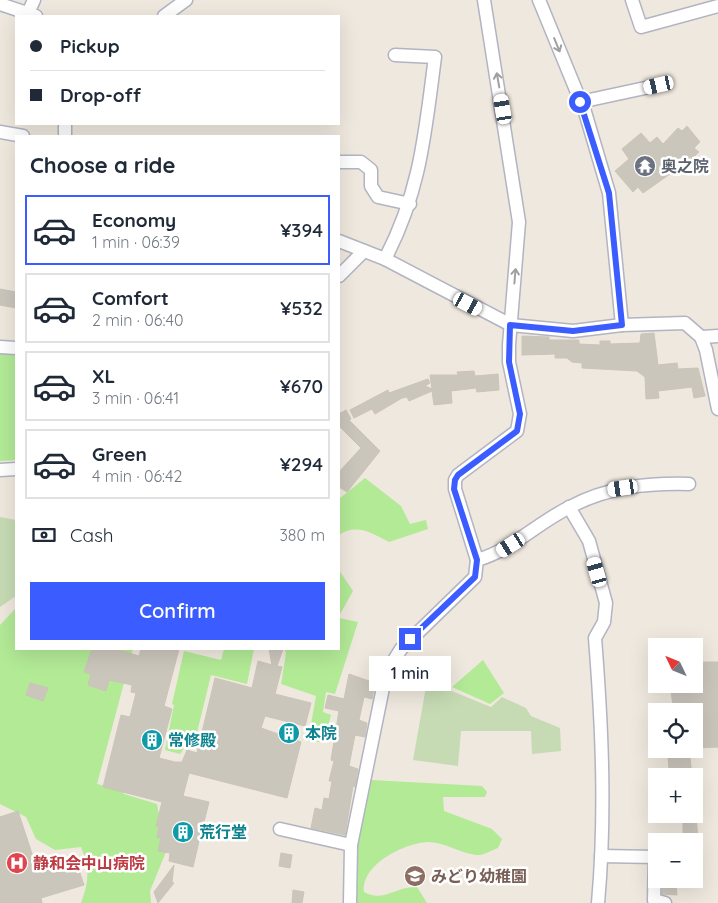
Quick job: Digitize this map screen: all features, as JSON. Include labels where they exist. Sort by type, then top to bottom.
[{"type":"street","points":[[0,4],[32,15],[34,0]]},
{"type":"street","points":[[165,15],[185,0]]},
{"type":"street","points":[[350,903],[351,845],[386,673],[401,650],[475,577],[477,560],[454,489],[455,480],[458,475],[517,431],[520,414],[509,362],[510,325],[519,222],[484,0]]},
{"type":"street","points":[[539,0],[580,102],[609,193],[622,325]]},
{"type":"street","points":[[632,0],[641,27],[718,6]]},
{"type":"street","points":[[385,259],[399,232],[410,204],[424,147],[435,57],[394,56]]},
{"type":"street","points":[[580,102],[659,85]]},
{"type":"street","points":[[0,132],[17,135]]},
{"type":"street","points":[[340,162],[361,162],[371,170],[371,186],[378,196],[410,204]]},
{"type":"street","points":[[340,241],[385,259],[510,325],[573,331],[622,325],[685,323],[701,337],[706,350],[718,407]]},
{"type":"street","points":[[340,275],[364,251]]},
{"type":"street","points":[[701,337],[718,336]]},
{"type":"street","points":[[0,346],[15,348]]},
{"type":"street","points":[[0,470],[15,470]]},
{"type":"street","points":[[477,560],[496,554],[569,507],[608,490],[658,484],[689,484]]},
{"type":"street","points":[[569,507],[589,541],[606,603],[604,622],[595,638],[602,768],[601,856],[598,903]]},
{"type":"street","points":[[280,830],[351,845]]},
{"type":"street","points":[[601,856],[655,857],[654,900],[665,903]]},
{"type":"green space","points":[[0,350],[15,352],[15,460],[0,461]]},
{"type":"green space","points":[[365,478],[401,506],[410,524],[426,520],[428,529],[389,542],[370,533],[358,530],[345,531],[340,534],[340,498]]},
{"type":"green space","points":[[0,517],[15,520],[15,597],[0,607]]},
{"type":"green space","points":[[340,572],[353,591],[340,614]]},
{"type":"green space","points":[[15,609],[15,650],[133,650],[97,784],[122,790],[124,794],[157,804],[162,832],[170,842],[150,891],[151,903],[81,903],[86,888],[87,869],[81,847],[55,850],[36,839],[26,817],[0,804],[0,625]]},
{"type":"green space","points":[[340,618],[358,622],[335,694],[326,692],[323,712],[331,715],[324,742],[308,741],[316,696],[281,684],[286,653],[284,650],[340,650]]},
{"type":"green space","points":[[224,650],[254,650],[247,684],[211,675],[193,749],[184,748],[180,754],[165,750],[174,705],[172,704],[184,651],[221,660]]},
{"type":"green space","points":[[483,660],[504,693],[490,704],[452,687]]},
{"type":"green space","points":[[427,681],[491,707],[502,697],[526,708],[531,716],[560,728],[561,751],[532,754],[531,731],[461,731],[458,766],[413,760]]},
{"type":"green space","points":[[371,780],[482,786],[487,792],[485,797],[443,797],[444,811],[492,829],[502,839],[498,848],[479,855],[470,854],[434,842],[408,846],[386,857],[377,864],[365,882],[364,892],[377,896],[409,887],[417,887],[427,903],[355,903],[355,857]]},
{"type":"building","points":[[687,126],[700,142],[694,148],[699,152],[687,163],[684,155],[668,168],[670,174],[643,193],[638,187],[633,192],[615,171],[629,159],[622,149],[641,133],[650,143],[657,137],[663,144],[678,128],[682,131]]},
{"type":"building","points":[[0,289],[15,292],[15,308],[0,305]]},
{"type":"building","points":[[654,333],[658,365],[677,363],[678,369],[698,368],[705,396],[694,398],[692,387],[658,391],[659,398],[646,399],[645,377],[637,371],[582,368],[582,363],[572,362],[567,358],[555,358],[555,354],[522,355],[522,336],[549,337],[549,340],[579,340],[579,344],[600,345],[600,341],[610,341],[610,344],[640,343],[641,334]]},
{"type":"building","points":[[474,371],[475,376],[498,374],[499,390],[477,392],[476,388],[451,391],[452,403],[434,405],[432,391],[409,401],[407,397],[402,398],[375,414],[372,409],[354,418],[350,410],[388,390],[389,393],[428,379],[430,383],[425,386],[432,389],[430,375],[458,375],[457,372]]},
{"type":"building","points":[[346,410],[351,419],[349,420],[380,451],[347,492],[340,488],[340,471],[361,448],[340,427],[341,413]]},
{"type":"building","points":[[92,650],[118,650],[139,656],[141,650],[179,650],[164,706],[172,709],[159,758],[182,762],[187,750],[197,753],[215,678],[252,688],[258,661],[272,665],[269,650],[283,650],[277,666],[282,667],[275,694],[311,703],[305,726],[265,716],[261,728],[301,742],[287,798],[189,773],[183,796],[209,802],[204,822],[210,824],[206,838],[200,837],[193,867],[169,861],[170,853],[158,851],[161,838],[157,837],[159,827],[156,826],[162,802],[103,787],[121,715],[130,717],[136,693],[131,692],[132,685],[109,680],[106,691],[88,685],[91,674],[84,672]]},
{"type":"building","points":[[703,662],[718,662],[718,747],[703,748],[703,703],[673,703],[671,693],[703,693]]},
{"type":"building","points":[[349,674],[375,683],[372,699],[364,697],[359,720],[367,723],[365,737],[355,735],[349,766],[358,769],[355,787],[353,786],[345,835],[311,828],[315,808],[322,810],[324,798],[329,799],[332,781],[329,781],[334,761],[331,760],[339,711],[325,708],[328,695],[344,699]]},
{"type":"building","points":[[30,683],[48,688],[43,701],[26,695]]},
{"type":"building","points":[[668,758],[690,758],[691,768],[669,768]]},
{"type":"building","name":"静和会中山病院","points":[[18,811],[37,869],[74,856],[84,885],[41,898],[42,903],[0,903],[0,817]]},
{"type":"building","points":[[683,823],[697,823],[697,833],[683,833]]},
{"type":"building","points":[[281,853],[292,855],[290,868],[279,866]]},
{"type":"building","points":[[174,865],[172,882],[174,883],[158,903],[154,892]]},
{"type":"building","points":[[662,888],[676,888],[677,895],[662,894]]},
{"type":"building","points":[[293,890],[304,892],[302,903],[292,903]]},
{"type":"place","name":"奥之院","points":[[645,166]]},
{"type":"place","name":"本院","points":[[289,733]]},
{"type":"place","name":"常修殿","points":[[152,740]]},
{"type":"place","name":"荒行堂","points":[[183,832]]},
{"type":"place","name":"静和会中山病院","points":[[17,863]]},
{"type":"place","name":"みどり幼稚園","points":[[415,876]]},
{"type":"route","points":[[410,639],[468,586],[475,577],[477,560],[454,489],[455,480],[458,475],[517,431],[520,414],[509,362],[510,325],[573,331],[622,325],[609,193],[585,112],[580,102]]}]
